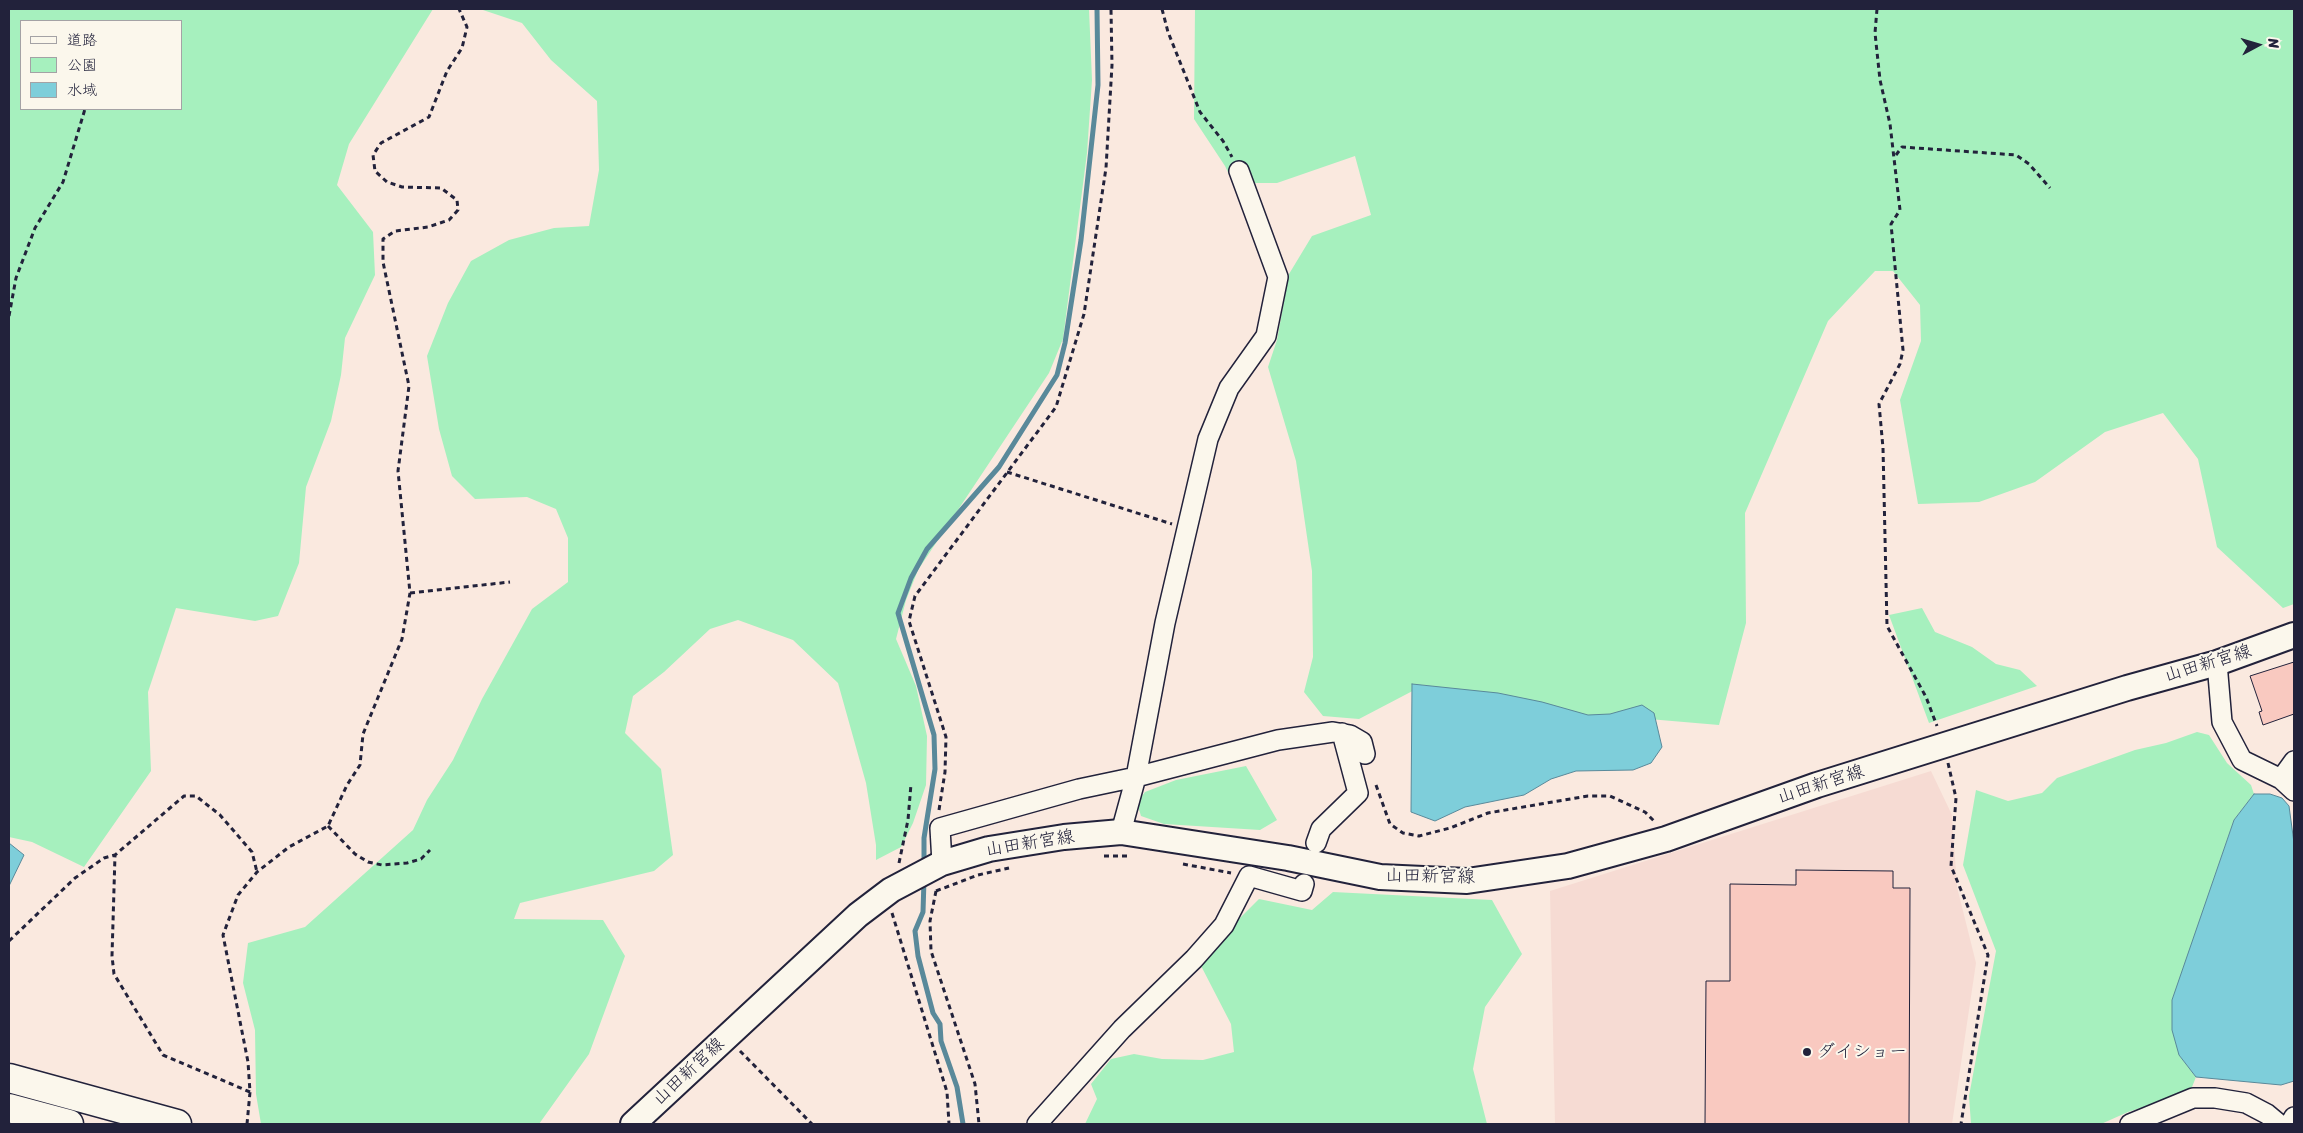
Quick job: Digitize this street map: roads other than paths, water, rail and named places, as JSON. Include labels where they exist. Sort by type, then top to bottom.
[{"type":"highway","points":[[9,1078],[177,1124]]},
{"type":"highway","points":[[9,1108],[69,1124]]},
{"type":"main road","name":"山田新宮線","points":[[633,1124],[858,915],[892,890],[942,863],[990,849],[1064,837],[1120,832],[1288,858],[1380,877],[1467,881],[1568,866],[1666,839],[1817,785],[1945,747],[2127,688],[2217,663],[2294,635]]},
{"type":"street","points":[[1120,832],[1136,777],[1165,624],[1208,440],[1229,388],[1266,336],[1278,277],[1239,171]]},
{"type":"street","points":[[2217,663],[2222,722],[2242,760],[2288,785],[2294,761]]},
{"type":"street","points":[[942,863],[940,828],[1079,790],[1278,740],[1333,732],[1350,735],[1362,742],[1365,754]]},
{"type":"street","points":[[1316,843],[1321,829],[1358,793],[1342,733]]},
{"type":"street","points":[[1037,1124],[1122,1029],[1194,959],[1224,925],[1249,876],[1302,891],[1304,884]]},
{"type":"street","points":[[2130,1124],[2193,1098],[2215,1098],[2246,1102],[2267,1114],[2279,1124]]},
{"type":"street","points":[[2290,1124],[2294,1117]]},
{"type":"water","points":[[1412,684],[1498,693],[1542,702],[1588,715],[1610,714],[1642,705],[1654,713],[1662,747],[1651,763],[1633,770],[1576,771],[1551,779],[1524,795],[1465,807],[1435,821],[1411,812]]},
{"type":"water","points":[[2254,794],[2270,794],[2282,798],[2289,806],[2294,843],[2294,1081],[2281,1085],[2196,1077],[2179,1055],[2172,1030],[2172,1000],[2234,820]]},
{"type":"water","points":[[9,843],[24,855],[9,886]]},
{"type":"waterway","points":[[924,864],[924,838],[935,769],[934,735],[898,613],[911,578],[927,549],[999,467],[1057,375],[1065,343],[1081,240],[1098,85],[1097,9]]},
{"type":"waterway","points":[[924,880],[923,912],[915,931],[918,956],[933,1013],[940,1024],[941,1041],[957,1087],[963,1124]]},
{"type":"place","name":"ダイショー","points":[[1807,1052]]}]
